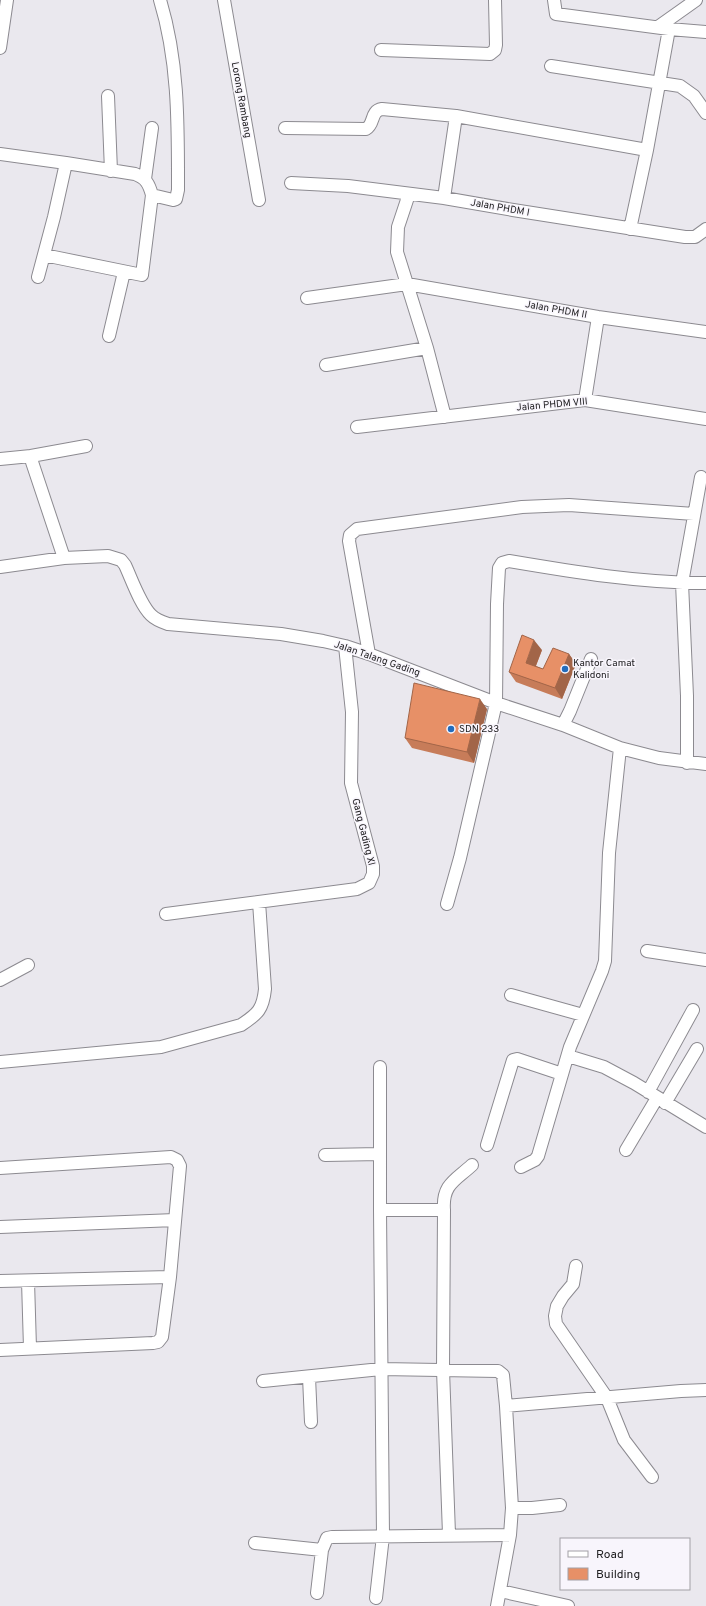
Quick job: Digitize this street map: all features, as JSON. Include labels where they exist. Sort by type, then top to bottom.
[{"type":"street","points":[[0,48],[7,0]]},
{"type":"street","points":[[152,195],[176,199],[178,190],[178,116],[171,47],[166,20],[160,0]]},
{"type":"street","name":"Lorong Rambang","points":[[224,0],[259,200]]},
{"type":"street","points":[[381,50],[490,54],[495,50],[496,46],[495,0]]},
{"type":"street","points":[[554,0],[556,14],[706,32]]},
{"type":"street","points":[[630,229],[647,150],[659,82],[663,28],[696,0]]},
{"type":"street","points":[[551,66],[680,86],[694,96],[706,113]]},
{"type":"street","points":[[108,96],[111,171]]},
{"type":"street","points":[[285,128],[366,129],[371,125],[374,114],[378,110],[382,109],[456,116],[647,150]]},
{"type":"street","points":[[444,198],[456,116]]},
{"type":"street","points":[[145,179],[152,128]]},
{"type":"street","points":[[0,154],[135,174],[145,179],[149,185],[152,195],[142,276],[44,255]]},
{"type":"street","points":[[38,277],[66,163]]},
{"type":"street","name":"Jalan PHDM I","points":[[291,183],[348,186],[444,198],[630,229],[691,237],[695,237],[706,229]]},
{"type":"street","points":[[409,194],[398,227],[396,245],[397,252],[427,348],[445,417]]},
{"type":"street","points":[[109,336],[124,272]]},
{"type":"street","name":"Jalan PHDM II","points":[[307,298],[407,284],[598,317],[706,332]]},
{"type":"street","points":[[585,400],[598,317]]},
{"type":"street","points":[[326,365],[427,348]]},
{"type":"street","name":"Jalan PHDM VIII","points":[[357,427],[585,400],[706,419]]},
{"type":"street","points":[[0,459],[31,456],[86,446]]},
{"type":"street","points":[[31,456],[64,558]]},
{"type":"street","points":[[687,763],[687,673],[682,583],[701,477]]},
{"type":"street","points":[[369,654],[349,542],[350,535],[357,529],[522,507],[569,505],[694,514]]},
{"type":"street","name":"Jalan Talang Gading","points":[[0,567],[64,558],[108,556],[121,560],[150,614],[160,621],[168,624],[281,634],[345,646],[496,703],[562,725],[620,748],[687,763],[706,764]]},
{"type":"street","points":[[447,904],[460,858],[496,703],[497,604],[499,568],[502,563],[509,561],[605,576],[682,583],[706,583]]},
{"type":"street","name":"Gang Gading XI","points":[[166,914],[357,889],[369,884],[373,866],[351,783],[352,712],[345,646]]},
{"type":"street","points":[[562,725],[570,711],[590,659]]},
{"type":"street","points":[[521,1167],[535,1160],[538,1156],[568,1056],[602,971],[604,960],[609,853],[620,748]]},
{"type":"street","points":[[0,1062],[161,1047],[241,1025],[251,1019],[260,1010],[264,1001],[265,989],[259,902]]},
{"type":"street","points":[[647,951],[706,960]]},
{"type":"street","points":[[0,980],[28,965]]},
{"type":"street","points":[[511,995],[584,1015]]},
{"type":"street","points":[[626,1150],[657,1098],[694,1010]]},
{"type":"street","points":[[657,1098],[697,1049]]},
{"type":"street","points":[[568,1056],[604,1067],[706,1127]]},
{"type":"street","points":[[487,1145],[513,1060],[518,1059],[562,1074]]},
{"type":"street","points":[[376,1598],[383,1536],[380,1067]]},
{"type":"street","points":[[325,1155],[380,1154]]},
{"type":"street","points":[[0,1168],[171,1157],[177,1160],[180,1166],[170,1278],[162,1337],[158,1342],[0,1350]]},
{"type":"street","points":[[448,1534],[443,1370],[443,1200],[446,1188],[452,1181],[459,1177],[472,1165]]},
{"type":"street","points":[[380,1210],[444,1210]]},
{"type":"street","points":[[0,1227],[175,1220]]},
{"type":"street","points":[[576,1266],[574,1284],[563,1296],[557,1306],[555,1316],[556,1324],[607,1398],[624,1440],[652,1477]]},
{"type":"street","points":[[0,1282],[170,1278]]},
{"type":"street","points":[[28,1281],[30,1348]]},
{"type":"street","points":[[263,1381],[381,1369],[498,1371],[501,1373],[506,1406],[512,1508],[510,1535],[497,1606]]},
{"type":"street","points":[[309,1377],[311,1422]]},
{"type":"street","points":[[506,1406],[706,1390]]},
{"type":"street","points":[[512,1508],[532,1508],[560,1505]]},
{"type":"street","points":[[317,1593],[322,1550],[324,1542],[327,1538],[448,1534],[510,1535]]},
{"type":"street","points":[[255,1543],[322,1550]]},
{"type":"street","points":[[500,1591],[568,1606]]},
{"type":"building","points":[[522,635],[534,640],[526,663],[543,669],[553,648],[569,654],[555,688],[509,672]]},
{"type":"building","name":"SDN 233","points":[[414,683],[480,699],[467,752],[405,738]]},
{"type":"place","name":"Kantor Camat Kalidoni","points":[[565,669]]},
{"type":"place","name":"SDN 233","points":[[451,729]]}]
